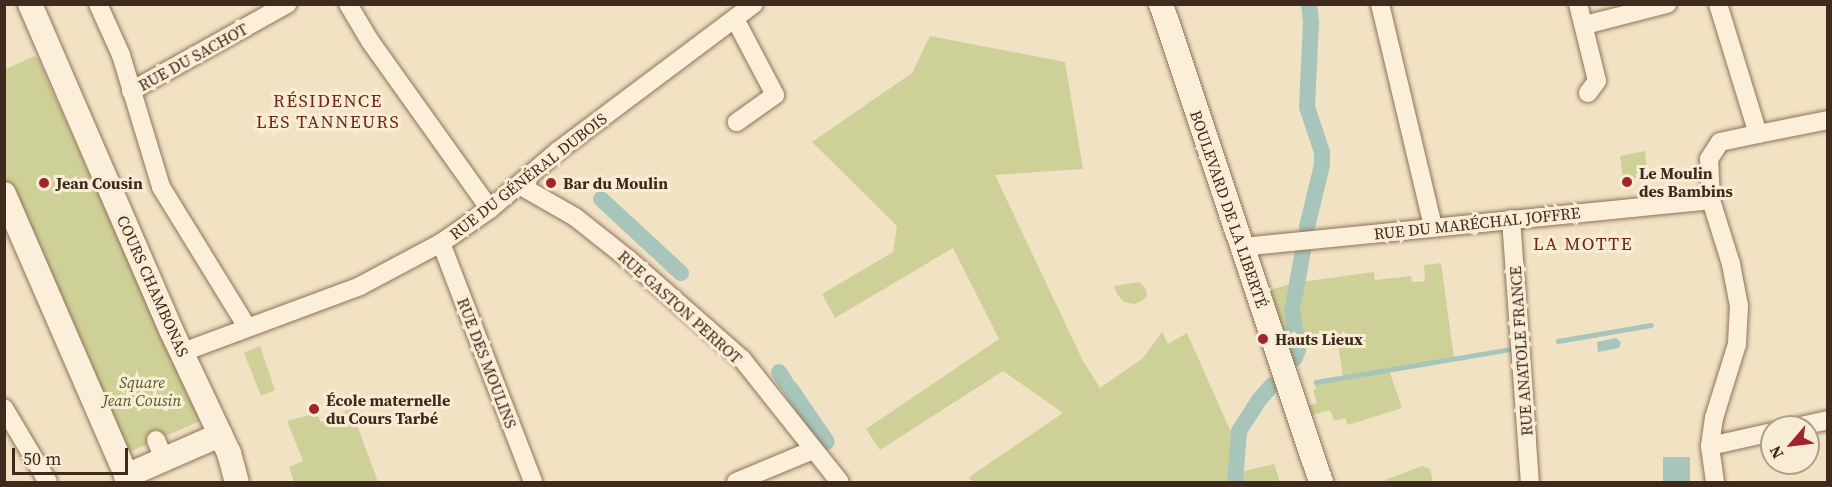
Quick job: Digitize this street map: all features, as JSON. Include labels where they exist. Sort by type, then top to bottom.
[{"type":"main road","name":"COURS CHAMBONAS","points":[[30,4],[235,468],[237,483]]},
{"type":"main road","name":"BOULEVARD DE LA LIBERTÉ","points":[[1161,4],[1321,483]]},
{"type":"main road","points":[[4,194],[123,480],[160,450],[220,435]]},
{"type":"street","points":[[98,4],[121,55],[161,188],[247,327]]},
{"type":"street","name":"RUE DU SACHOT","points":[[131,91],[287,4]]},
{"type":"street","points":[[348,4],[370,41],[490,209]]},
{"type":"street","name":"RUE DU GÉNÉRAL DUBOIS","points":[[183,352],[360,286],[441,243],[490,209],[558,151],[754,4]]},
{"type":"street","points":[[1380,4],[1433,227]]},
{"type":"street","points":[[1578,4],[1597,81],[1588,93]]},
{"type":"street","points":[[1585,25],[1667,4]]},
{"type":"street","points":[[1718,4],[1758,134]]},
{"type":"street","points":[[735,19],[775,95],[737,122]]},
{"type":"street","points":[[1715,483],[1710,447],[1714,418],[1737,344],[1740,317],[1738,291],[1711,200],[1708,170],[1712,150],[1720,142],[1827,120]]},
{"type":"street","name":"RUE GASTON PERROT","points":[[519,185],[584,224],[628,259],[741,359],[840,483]]},
{"type":"street","name":"RUE DU MARÉCHAL JOFFRE","points":[[1242,246],[1711,200]]},
{"type":"street","name":"RUE ANATOLE FRANCE","points":[[1511,219],[1530,483]]},
{"type":"street","name":"RUE DES MOULINS","points":[[441,243],[533,483]]},
{"type":"street","points":[[4,408],[48,483]]},
{"type":"street","points":[[1710,447],[1760,435]]},
{"type":"street","points":[[736,483],[813,450]]},
{"type":"green space","points":[[930,36],[1065,62],[1083,169],[995,175],[1083,361],[1100,388],[1143,358],[1162,332],[1168,344],[1187,333],[1235,441],[1232,482],[972,482],[969,477],[1063,413],[1003,371],[880,450],[866,429],[999,339],[953,248],[835,318],[822,294],[893,252],[897,226],[812,142],[912,73]]},
{"type":"green space","name":"Square Jean Cousin","points":[[34,56],[38,59],[200,421],[125,454],[5,181],[4,70]]},
{"type":"green space","points":[[1645,151],[1647,172],[1636,173],[1636,178],[1623,180],[1620,156]]},
{"type":"green space","points":[[1441,263],[1454,358],[1389,370],[1402,408],[1348,425],[1345,418],[1334,421],[1330,410],[1312,415],[1308,406],[1317,403],[1313,390],[1316,389],[1314,383],[1343,376],[1336,333],[1288,343],[1270,290],[1293,283],[1374,272],[1375,280],[1411,276],[1412,282],[1425,281],[1424,265]]},
{"type":"green space","points":[[1139,282],[1146,289],[1147,296],[1134,304],[1124,302],[1114,286]]},
{"type":"green space","points":[[260,346],[275,390],[261,396],[244,353]]},
{"type":"green space","points":[[351,409],[378,482],[294,482],[289,467],[303,461],[287,421],[316,413],[321,422]]},
{"type":"green space","points":[[1274,464],[1280,482],[1239,482],[1240,472]]},
{"type":"green space","points":[[1422,466],[1430,469],[1433,482],[1385,482],[1385,480]]},
{"type":"water","points":[[1616,338],[1621,342],[1619,348],[1598,352],[1597,342]]},
{"type":"water","points":[[1663,457],[1690,457],[1690,482],[1663,482]]},
{"type":"waterway","points":[[1307,227],[1322,165],[1322,152],[1307,107],[1311,22],[1309,4]]},
{"type":"waterway","points":[[601,199],[681,273]]},
{"type":"waterway","points":[[1294,300],[1303,251]]},
{"type":"waterway","points":[[1292,309],[1298,350],[1295,358]]},
{"type":"waterway","points":[[1558,341],[1651,325]]},
{"type":"waterway","points":[[1316,382],[1511,349]]},
{"type":"waterway","points":[[779,372],[786,383]]},
{"type":"waterway","points":[[1235,482],[1239,431],[1259,400],[1272,385]]},
{"type":"waterway","points":[[790,388],[827,442]]},
{"type":"place","name":"Le Moulin des Bambins","points":[[1627,182]]},
{"type":"place","name":"Jean Cousin","points":[[44,183]]},
{"type":"place","name":"Bar du Moulin","points":[[551,183]]},
{"type":"place","name":"Hauts Lieux","points":[[1263,339]]},
{"type":"place","name":"École maternelle du Cours Tarbé","points":[[314,409]]},
{"type":"district","name":"RÉSIDENCE LES TANNEURS","points":[[328,112]]},
{"type":"district","name":"LA MOTTE","points":[[1583,244]]}]
